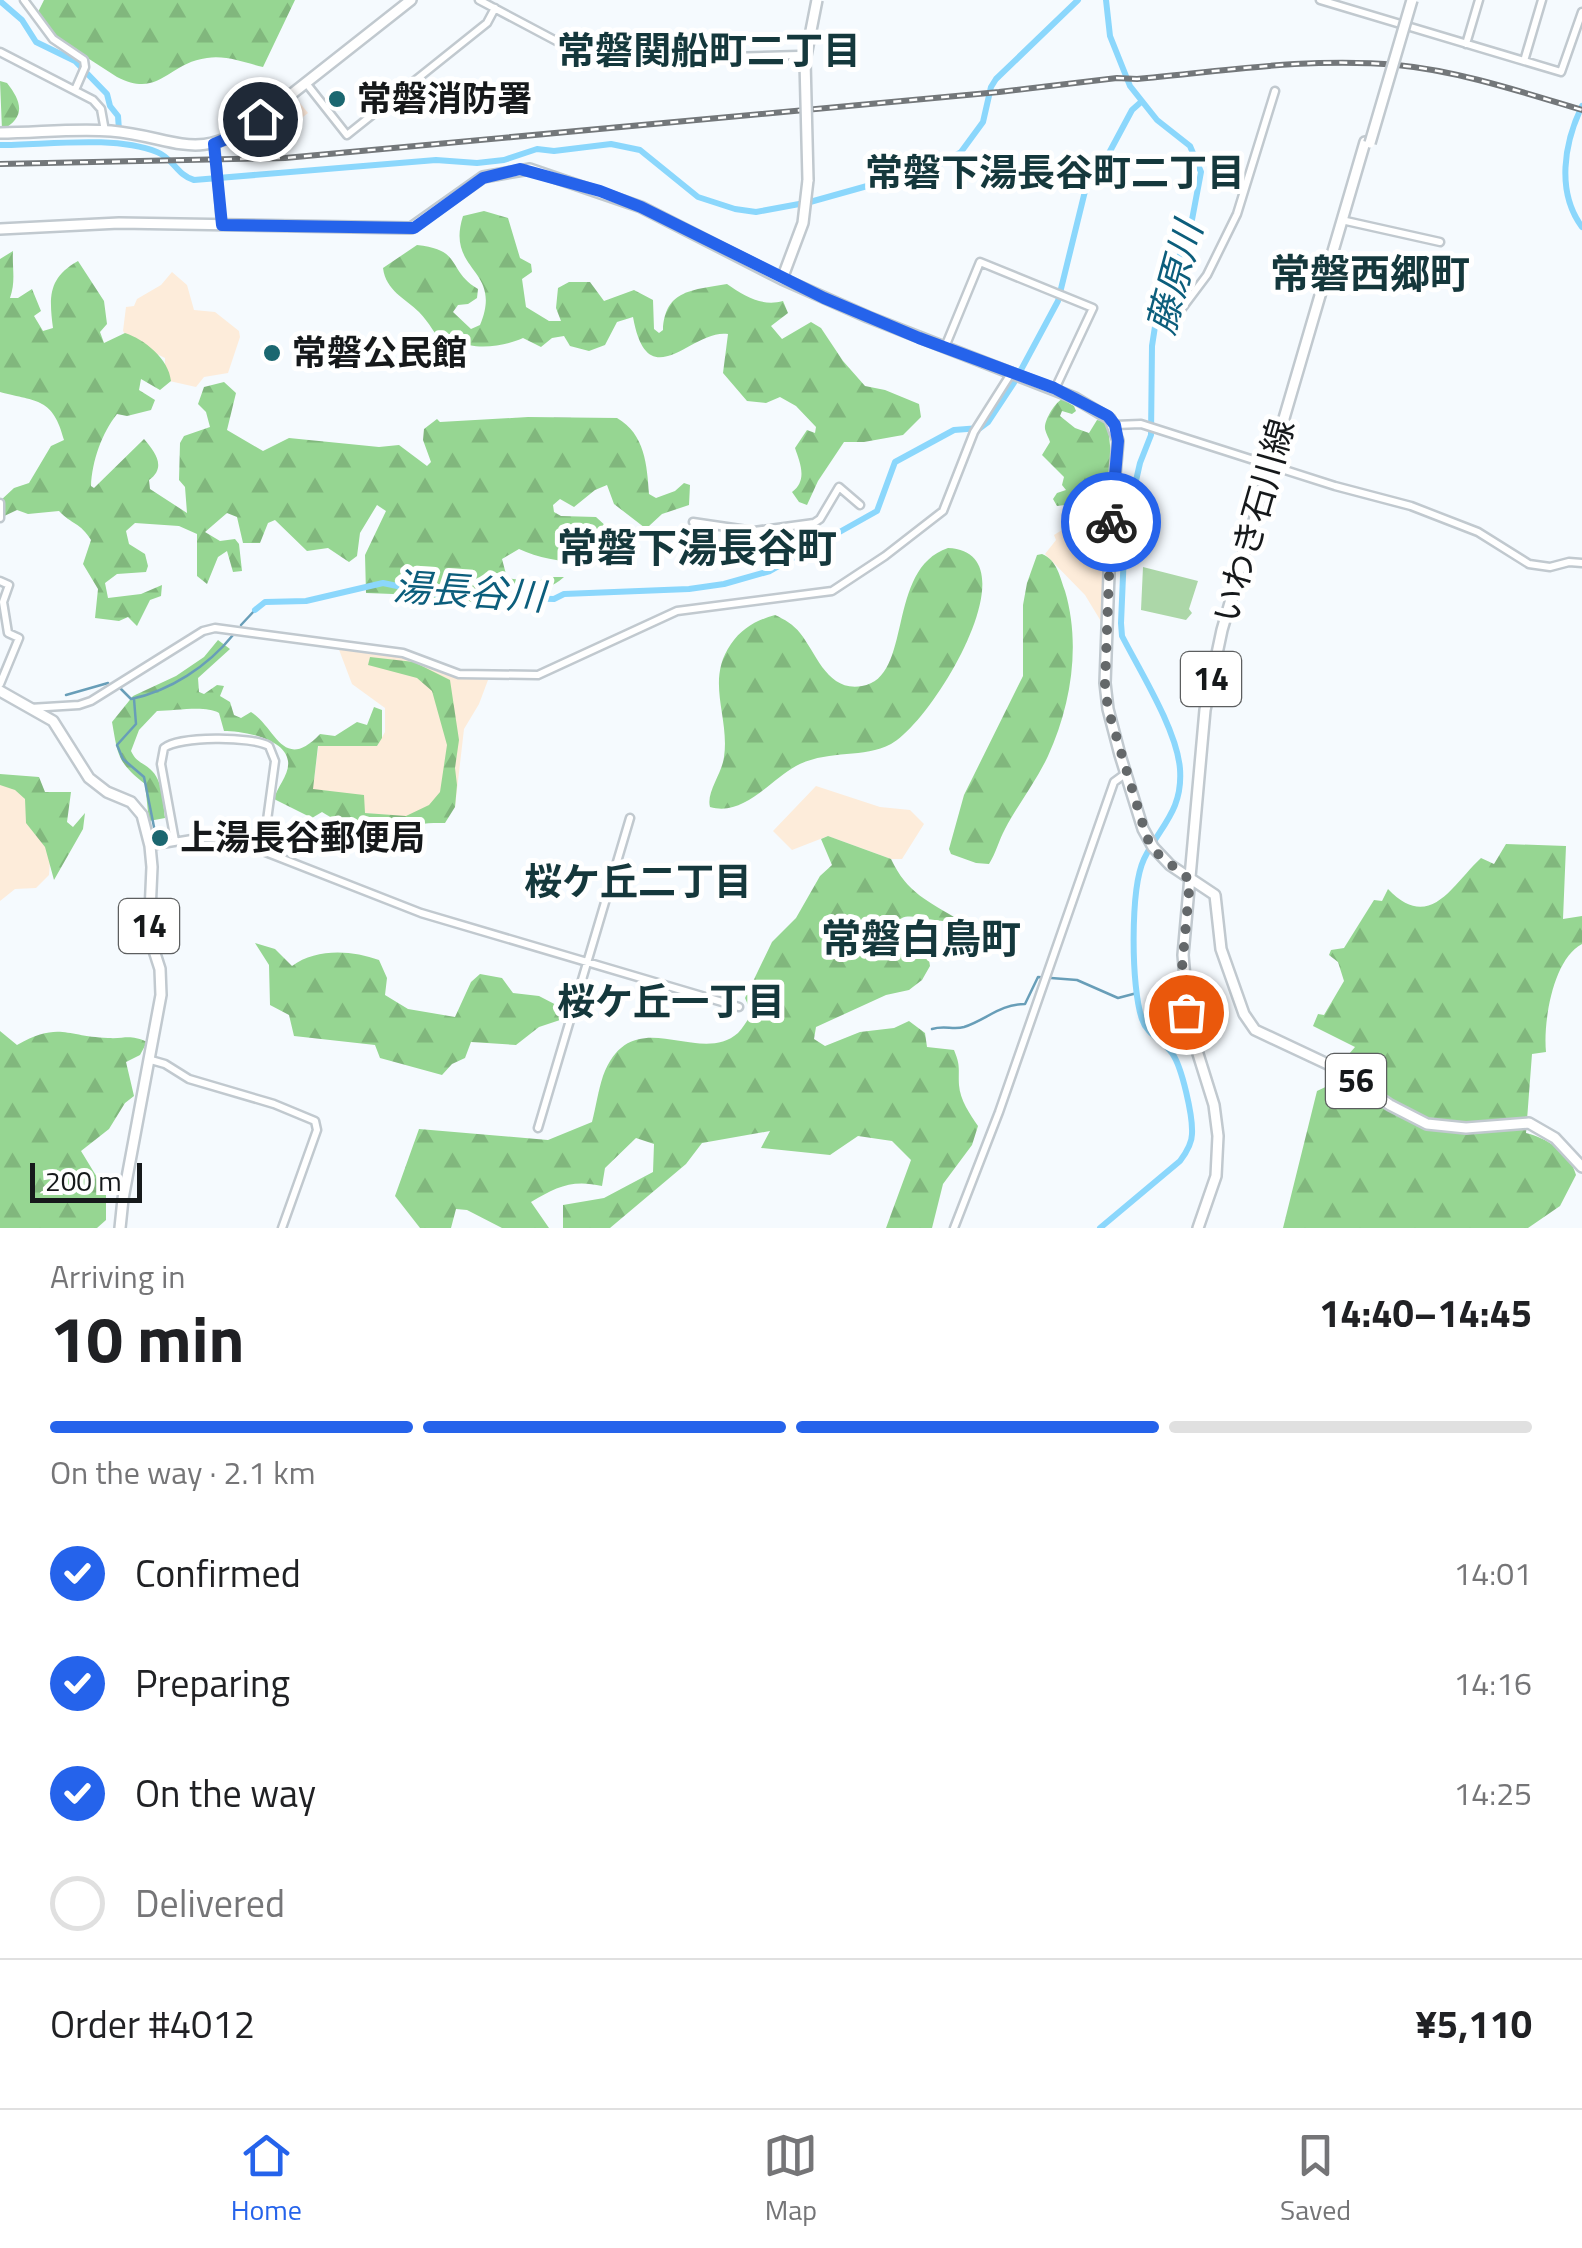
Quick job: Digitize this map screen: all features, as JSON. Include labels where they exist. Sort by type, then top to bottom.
[{"type":"main road","points":[[0,134],[105,131],[169,144],[214,144],[250,126],[411,0]]},
{"type":"main road","points":[[782,279],[806,208],[806,61],[817,0]]},
{"type":"main road","name":"いわき石川線","points":[[1201,1228],[1221,1173],[1223,1133],[1218,1100],[1189,1000],[1188,948],[1216,677],[1272,466],[1410,0]]},
{"type":"main road","name":"いわき石川線","points":[[1272,466],[1368,142]]},
{"type":"main road","points":[[0,229],[86,224],[414,228],[483,178],[526,168],[641,207],[782,279],[945,348],[1054,388],[1108,416],[1115,425]]},
{"type":"main road","name":"56","points":[[1115,425],[1118,441],[1105,684],[1108,709],[1148,839],[1158,854],[1215,895],[1225,962],[1247,1020],[1255,1030],[1336,1068],[1390,1106],[1426,1124],[1466,1128],[1530,1123],[1555,1138],[1582,1167]]},
{"type":"main road","name":"14","points":[[0,688],[56,724],[96,784],[135,806],[142,815],[150,846],[149,935],[161,979],[120,1228]]},
{"type":"street","points":[[24,0],[53,40],[82,58],[84,70],[75,90]]},
{"type":"street","points":[[479,0],[594,61],[799,55]]},
{"type":"street","points":[[1320,0],[1564,71],[1582,12]]},
{"type":"street","points":[[1466,44],[1478,0]]},
{"type":"street","points":[[1524,60],[1542,0]]},
{"type":"street","points":[[306,83],[347,135],[486,24],[495,8]]},
{"type":"street","points":[[0,52],[98,104],[105,131]]},
{"type":"street","points":[[1176,322],[1207,275],[1237,214],[1275,91]]},
{"type":"street","points":[[214,144],[222,225]]},
{"type":"street","points":[[1346,221],[1440,242]]},
{"type":"street","points":[[945,348],[980,262],[1093,308],[1054,388]]},
{"type":"street","points":[[29,708],[91,701],[203,631],[214,628],[404,653],[466,675],[538,674],[676,611],[832,591],[937,518],[948,501],[975,429],[1017,373]]},
{"type":"street","points":[[1115,425],[1142,424],[1412,506],[1492,539],[1529,564],[1550,568],[1582,563]]},
{"type":"street","points":[[693,522],[754,531],[814,523],[839,487],[860,505]]},
{"type":"street","points":[[0,503],[0,518]]},
{"type":"street","points":[[0,580],[9,586],[3,602],[8,633],[18,638],[0,688]]},
{"type":"street","points":[[175,842],[162,764],[164,748],[178,741],[255,740],[269,746],[275,761],[263,850]]},
{"type":"street","points":[[954,1228],[999,1112],[1114,782],[1126,774]]},
{"type":"street","points":[[538,1128],[630,818]]},
{"type":"street","points":[[150,846],[220,838],[263,850],[421,913],[738,1007]]},
{"type":"street","points":[[150,1060],[165,1064],[189,1080],[274,1104],[315,1122],[316,1130],[282,1228]]},
{"type":"shaded area","points":[[295,97],[308,113],[299,120],[293,113],[278,125],[271,116]]},
{"type":"shaded area","points":[[172,272],[187,285],[194,310],[215,312],[239,331],[228,373],[204,377],[196,387],[165,380],[165,358],[130,341],[123,331],[126,307],[134,306],[137,299],[161,285]]},
{"type":"shaded area","points":[[1078,520],[1105,522],[1102,623],[1085,595],[1045,554],[1056,540],[1054,535]]},
{"type":"shaded area","points":[[338,647],[408,656],[464,678],[488,680],[464,729],[455,807],[441,820],[364,813],[312,794],[319,742],[377,746],[385,732],[385,708],[352,684]]},
{"type":"shaded area","points":[[0,779],[25,790],[51,848],[49,875],[36,888],[15,889],[0,901]]},
{"type":"shaded area","points":[[816,786],[880,807],[910,810],[924,824],[902,859],[891,859],[828,836],[792,850],[773,831]]},
{"type":"green space","points":[[44,0],[295,0],[263,67],[229,58],[207,58],[144,84],[117,77],[38,26],[37,14]]},
{"type":"green space","points":[[0,81],[12,90],[19,109],[15,120],[2,130]]},
{"type":"green space","points":[[484,211],[508,218],[520,258],[531,264],[532,272],[522,279],[526,307],[549,321],[561,321],[556,308],[558,288],[569,282],[590,282],[604,301],[634,290],[653,300],[654,329],[659,333],[675,299],[693,290],[727,284],[761,301],[783,301],[788,313],[771,326],[782,339],[811,322],[821,328],[865,386],[919,404],[921,417],[903,435],[844,442],[807,505],[792,492],[801,477],[795,448],[807,430],[815,433],[816,427],[796,406],[780,397],[766,403],[747,401],[723,373],[728,334],[714,335],[660,357],[649,354],[640,341],[633,317],[617,322],[605,345],[589,351],[570,346],[564,336],[552,338],[541,347],[523,338],[491,346],[458,341],[454,348],[445,347],[423,316],[392,288],[383,268],[417,245],[442,251],[478,289],[477,298],[458,305],[453,312],[471,329],[480,325],[485,292],[461,249],[460,234],[463,216]]},
{"type":"green space","points":[[13,251],[10,298],[18,298],[32,289],[41,311],[34,316],[43,331],[53,328],[51,298],[56,281],[78,261],[104,301],[107,324],[100,332],[104,343],[125,333],[132,336],[154,351],[169,373],[171,381],[160,390],[141,379],[139,390],[155,400],[151,410],[127,416],[117,414],[96,457],[91,486],[94,488],[144,439],[158,465],[149,480],[150,489],[187,513],[185,487],[179,480],[180,443],[184,436],[210,427],[206,412],[198,404],[204,387],[224,382],[236,393],[227,430],[263,451],[289,438],[379,447],[399,445],[427,466],[431,462],[423,440],[424,429],[437,419],[440,422],[528,417],[617,418],[639,441],[649,494],[656,498],[684,483],[690,485],[689,505],[662,514],[649,526],[649,531],[614,504],[607,485],[574,507],[560,499],[553,505],[554,512],[561,516],[596,517],[620,539],[600,561],[559,561],[519,549],[502,559],[507,578],[535,582],[564,577],[537,590],[488,587],[482,600],[443,606],[413,602],[393,594],[366,593],[365,555],[386,511],[377,505],[360,533],[357,556],[349,562],[328,548],[307,551],[275,520],[268,523],[260,543],[243,543],[237,517],[227,513],[205,532],[220,541],[235,539],[242,571],[233,572],[227,551],[218,557],[207,584],[197,576],[197,534],[179,526],[135,523],[126,531],[129,544],[145,554],[146,572],[117,574],[105,583],[108,598],[141,594],[162,585],[161,596],[150,600],[137,626],[128,617],[119,621],[95,618],[98,589],[83,564],[91,540],[83,530],[59,511],[28,514],[17,510],[0,518],[0,501],[14,488],[29,483],[51,446],[64,440],[49,409],[0,392],[0,259]]},
{"type":"green space","points":[[1062,399],[1076,411],[1062,411],[1060,416],[1075,428],[1089,433],[1097,420],[1107,422],[1109,472],[1087,516],[1065,505],[1057,506],[1053,499],[1066,490],[1062,485],[1064,477],[1042,455],[1050,442],[1046,421]]},
{"type":"green space","points":[[948,548],[972,557],[982,577],[979,606],[968,640],[950,674],[909,730],[880,749],[820,758],[796,766],[734,807],[710,807],[710,795],[724,757],[720,672],[735,638],[750,625],[775,615],[798,630],[831,677],[850,686],[862,686],[878,679],[889,664],[915,577],[928,560]]},
{"type":"green space","points":[[1042,554],[1057,570],[1070,612],[1073,654],[1068,696],[1043,766],[989,864],[976,863],[951,854],[949,849],[964,795],[1023,676],[1023,605],[1037,555]]},
{"type":"green space","points":[[1143,567],[1198,581],[1189,609],[1192,613],[1186,620],[1141,610]]},
{"type":"green space","points":[[218,640],[230,649],[198,678],[199,692],[204,694],[217,685],[224,686],[220,696],[230,702],[234,715],[241,718],[251,712],[288,748],[307,745],[320,734],[335,736],[357,722],[367,725],[374,707],[382,710],[382,738],[377,746],[318,746],[313,789],[364,795],[365,813],[406,816],[429,805],[440,792],[447,745],[432,691],[417,678],[368,665],[370,657],[414,662],[450,680],[459,740],[455,807],[445,823],[370,830],[340,822],[322,812],[312,818],[274,799],[288,766],[279,747],[251,734],[224,731],[219,713],[198,709],[157,711],[139,730],[131,751],[154,774],[164,805],[165,818],[149,821],[145,784],[120,757],[112,722],[133,696],[176,676],[204,657]]},
{"type":"green space","points":[[0,774],[39,777],[45,792],[71,792],[67,822],[73,827],[85,813],[83,829],[54,880],[45,847],[26,823],[25,799],[0,785]]},
{"type":"green space","points":[[828,836],[891,859],[911,888],[959,920],[913,916],[894,924],[872,948],[885,957],[911,952],[928,954],[930,966],[922,980],[909,990],[886,995],[816,1027],[814,1039],[825,1046],[860,1032],[894,1028],[909,1021],[925,1033],[927,1047],[954,1050],[961,1096],[978,1126],[972,1145],[943,1184],[932,1228],[886,1228],[911,1160],[892,1141],[858,1136],[830,1155],[761,1148],[770,1131],[702,1143],[686,1164],[610,1228],[563,1228],[563,1205],[604,1198],[653,1172],[654,1144],[636,1138],[605,1168],[602,1186],[565,1186],[531,1202],[549,1228],[502,1228],[467,1210],[456,1209],[451,1228],[420,1228],[395,1196],[419,1129],[548,1140],[592,1122],[603,1076],[615,1053],[631,1042],[648,1038],[704,1044],[722,1042],[738,1033],[752,1014],[745,998],[772,942],[796,918],[820,876],[832,865],[821,839]]},
{"type":"green space","points":[[1506,844],[1566,846],[1563,919],[1582,916],[1582,944],[1564,963],[1552,992],[1546,1052],[1532,1054],[1526,1133],[1556,1147],[1573,1167],[1576,1175],[1560,1206],[1528,1228],[1283,1228],[1317,1091],[1336,1082],[1343,1061],[1355,1047],[1313,1026],[1344,981],[1338,962],[1329,955],[1331,950],[1344,948],[1374,900],[1382,901],[1388,889],[1416,907],[1428,906],[1450,891],[1481,858],[1494,864]]},
{"type":"green space","points":[[255,943],[275,949],[292,966],[312,956],[334,952],[379,960],[387,978],[385,995],[408,1009],[455,1017],[471,982],[480,974],[502,978],[513,993],[539,996],[566,1010],[566,1018],[539,1027],[516,1045],[471,1042],[465,1058],[442,1075],[380,1058],[375,1045],[294,1036],[289,1015],[270,1005],[269,965]]},
{"type":"green space","points":[[0,1031],[17,1045],[54,1032],[131,1037],[147,1042],[140,1055],[126,1062],[134,1096],[109,1129],[81,1151],[106,1192],[106,1220],[97,1228],[0,1228]]},
{"type":"waterway","points":[[0,145],[100,142],[140,147],[162,155],[194,180],[436,160],[477,163],[504,160],[537,149],[554,151],[611,144],[640,150],[698,197],[756,212],[810,202],[935,167],[961,152],[983,122],[996,79],[1078,0]]},
{"type":"waterway","name":"藤原川","points":[[1100,1228],[1180,1161],[1192,1138],[1189,1104],[1176,1060],[1142,1019],[1134,963],[1139,873],[1174,807],[1180,769],[1165,719],[1122,636],[1121,623],[1125,529],[1140,463],[1151,435],[1156,320],[1191,225],[1201,172],[1190,146],[1157,120],[1130,86],[1110,36],[1106,0]]},
{"type":"waterway","points":[[0,1],[22,20],[36,42],[75,61],[107,94],[118,116],[119,130]]},
{"type":"waterway","name":"湯長谷川","points":[[255,610],[265,602],[306,601],[383,583],[449,597],[484,592],[554,599],[564,594],[724,584],[770,571],[877,511],[895,462],[954,430],[980,428],[1015,381],[1058,301],[1087,183],[1132,110],[1141,102]]},
{"type":"waterway","points":[[1582,106],[1567,151],[1566,167],[1568,199],[1582,227]]},
{"type":"waterway","points":[[241,625],[255,610]]},
{"type":"waterway","points":[[120,688],[131,699],[160,690],[200,667],[233,635]]},
{"type":"waterway","points":[[66,695],[108,683]]},
{"type":"waterway","points":[[134,699],[136,724],[117,745],[123,759],[144,777],[155,832]]},
{"type":"waterway","points":[[932,1029],[964,1027],[1001,1009],[1025,1004],[1038,977],[1077,980],[1118,998],[1137,993]]},
{"type":"railway","points":[[0,164],[285,158],[1117,78],[1332,63],[1397,65],[1444,72],[1582,110]]},
{"type":"way so far","points":[[1111,522],[1106,696],[1147,838],[1158,854],[1190,880],[1182,968],[1186,1012]]},
{"type":"place","name":"常磐消防署","points":[[337,99]]},
{"type":"place","name":"常磐公民館","points":[[272,353]]},
{"type":"place","name":"上湯長谷郵便局","points":[[160,838]]},
{"type":"district","name":"常磐関船町二丁目","points":[[709,51]]},
{"type":"district","name":"常磐下湯長谷町二丁目","points":[[1055,173]]},
{"type":"district","name":"常磐西郷町","points":[[1370,274]]},
{"type":"district","name":"常磐下湯長谷町","points":[[697,548]]},
{"type":"district","name":"桜ケ丘二丁目","points":[[638,882]]},
{"type":"district","name":"常磐白鳥町","points":[[921,939]]},
{"type":"district","name":"桜ケ丘一丁目","points":[[671,1002]]},
{"type":"route","points":[[260,119],[214,144],[222,225],[414,228],[488,175],[520,169],[600,191],[715,242],[824,298],[1054,388],[1108,416],[1117,430],[1118,441],[1111,522]]}]
